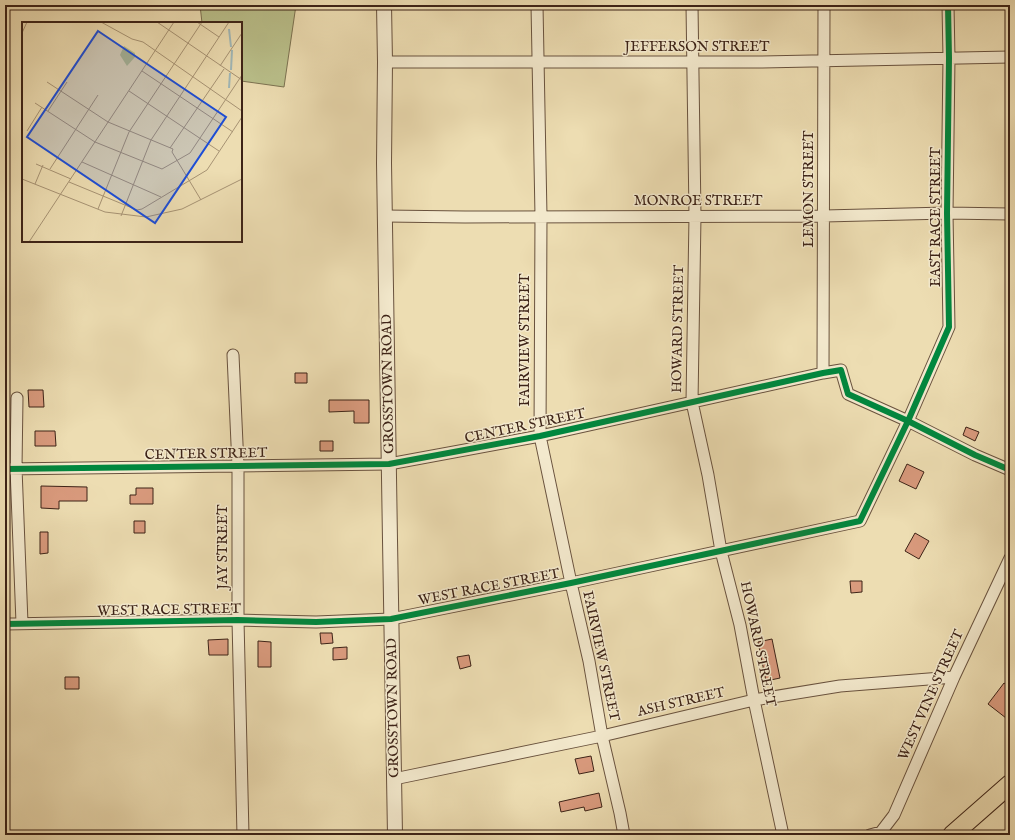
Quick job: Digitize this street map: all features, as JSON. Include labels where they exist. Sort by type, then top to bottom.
[{"type":"main road","points":[[952,835],[1010,784]]},
{"type":"street","name":"GROSSTOWN ROAD","points":[[384,5],[384,163],[395,835]]},
{"type":"street","name":"FAIRVIEW STREET","points":[[537,5],[541,216],[540,436],[571,584],[589,661],[602,736],[624,835]]},
{"type":"street","name":"HOWARD STREET","points":[[692,5],[695,216],[692,402],[708,475],[721,551],[740,625],[754,700],[783,835]]},
{"type":"street","name":"LEMON STREET","points":[[823,373],[824,5]]},
{"type":"street","name":"EAST RACE STREET","points":[[908,420],[949,327],[947,213],[949,58],[948,5]]},
{"type":"street","name":"JEFFERSON STREET","points":[[385,62],[539,63],[824,61],[1010,57]]},
{"type":"street","name":"MONROE STREET","points":[[385,216],[824,216],[947,213],[1010,214]]},
{"type":"street","name":"JAY STREET","points":[[233,355],[238,466],[238,620],[243,835]]},
{"type":"street","name":"CENTER STREET","points":[[11,468],[389,464],[540,436],[841,370],[848,394],[908,420],[975,455],[1010,470]]},
{"type":"street","points":[[17,398],[11,468],[22,623]]},
{"type":"street","name":"WEST RACE STREET","points":[[5,624],[238,620],[316,622],[391,619],[571,584],[860,521],[908,420]]},
{"type":"street","name":"WEST VINE STREET","points":[[870,835],[881,832],[894,815],[954,677],[1010,558]]},
{"type":"street","name":"ASH STREET","points":[[394,779],[602,736],[754,700],[840,686],[954,677]]},
{"type":"green space","points":[[200,5],[296,5],[284,87],[242,81],[242,22],[202,22]]},
{"type":"building","points":[[295,373],[307,373],[307,383],[295,383]]},
{"type":"building","points":[[28,390],[43,390],[44,407],[29,407]]},
{"type":"building","points":[[329,400],[369,400],[369,423],[354,423],[354,411],[329,412]]},
{"type":"building","points":[[966,427],[979,432],[975,441],[963,435]]},
{"type":"building","points":[[35,431],[55,431],[56,446],[35,446]]},
{"type":"building","points":[[320,441],[333,441],[333,451],[320,451]]},
{"type":"building","points":[[907,464],[924,472],[916,489],[899,481]]},
{"type":"building","points":[[41,486],[87,487],[87,501],[59,501],[59,509],[41,508]]},
{"type":"building","points":[[136,488],[153,488],[153,504],[130,504],[130,495],[136,495]]},
{"type":"building","points":[[134,521],[145,521],[145,533],[134,533]]},
{"type":"building","points":[[40,532],[48,532],[48,553],[40,554]]},
{"type":"building","points":[[915,533],[929,541],[919,559],[905,551]]},
{"type":"building","points":[[850,581],[862,581],[862,592],[851,593]]},
{"type":"building","points":[[320,633],[332,633],[333,643],[321,644]]},
{"type":"building","points":[[228,639],[228,655],[209,655],[208,640]]},
{"type":"building","points":[[772,639],[780,678],[766,681],[758,642]]},
{"type":"building","points":[[258,641],[271,642],[271,667],[258,667]]},
{"type":"building","points":[[347,647],[347,659],[333,660],[333,648]]},
{"type":"building","points":[[469,655],[471,666],[460,669],[457,657]]},
{"type":"building","points":[[65,677],[79,677],[79,689],[65,689]]},
{"type":"building","points":[[1004,683],[1010,687],[1010,712],[1006,718],[988,704]]},
{"type":"building","points":[[591,756],[594,771],[579,774],[575,759]]},
{"type":"building","points":[[599,793],[602,807],[585,811],[584,807],[561,812],[559,802]]},
{"type":"cycle path","points":[[5,624],[238,620],[316,622],[391,619],[571,583],[860,521],[908,421],[949,327],[947,213],[949,58],[948,5]]},
{"type":"cycle path","points":[[5,469],[389,464],[540,436],[841,370],[848,394],[908,421],[975,455],[1010,470]]}]
